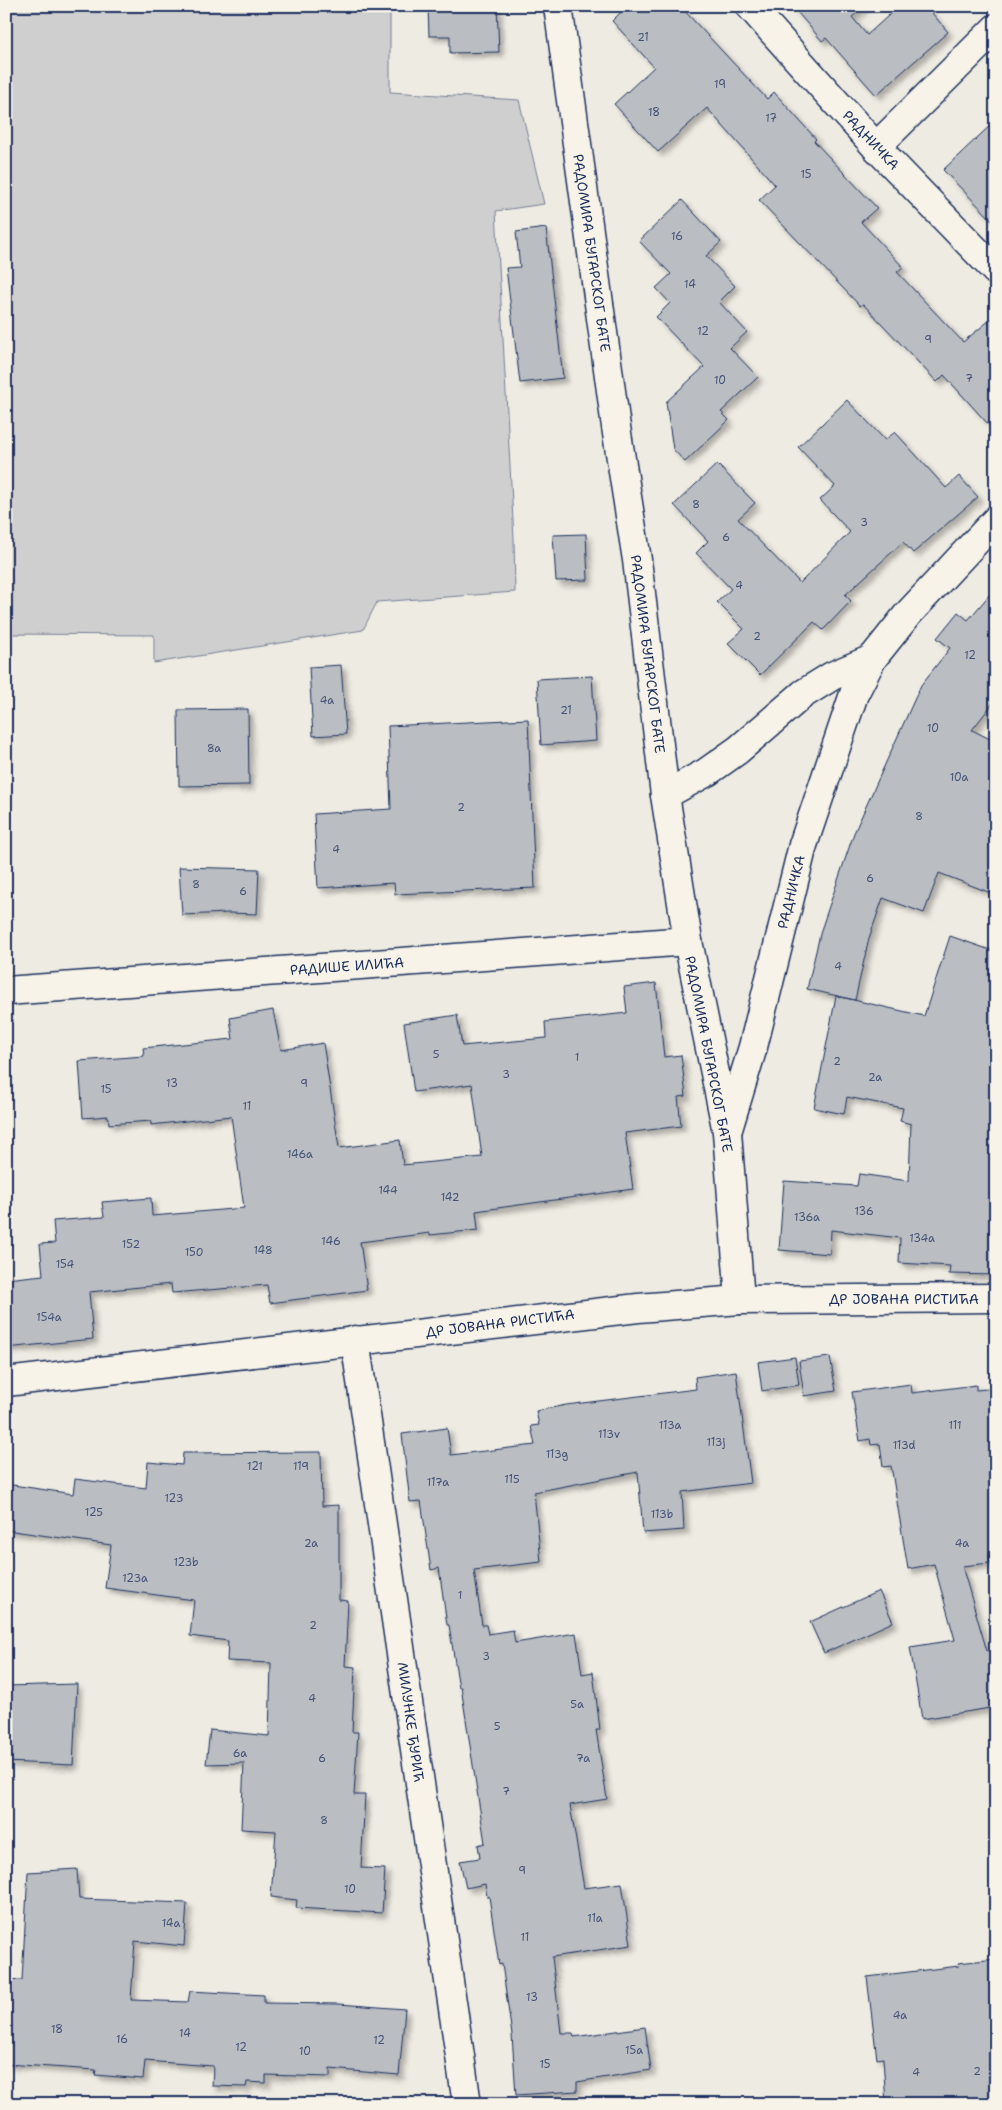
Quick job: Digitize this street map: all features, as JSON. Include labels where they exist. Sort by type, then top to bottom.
[{"type":"street","name":"РАДОМИРА БУГАРСКОГ БАТЕ","points":[[558,6],[616,428],[637,560],[665,795],[688,941],[727,1132],[740,1300]]},
{"type":"street","name":"РАДНИЧКА","points":[[750,6],[876,147],[996,271]]},
{"type":"street","points":[[876,147],[996,28]]},
{"type":"street","name":"РАДНИЧКА","points":[[727,1132],[753,1047],[803,846],[854,694],[872,659],[908,614],[996,520]]},
{"type":"street","name":"РАДНИЧКА","points":[[665,795],[707,772],[738,750],[803,694],[832,676],[872,659]]},
{"type":"street","name":"РАДИШЕ ИЛИЋА","points":[[6,991],[688,941]]},
{"type":"street","name":"ДР ЈОВАНА РИСТИЋА","points":[[6,1382],[576,1314],[740,1300],[996,1298]]},
{"type":"street","name":"МИЛУНКЕ ЂУРИЋ","points":[[355,1340],[467,2104]]},
{"type":"shaded area","points":[[6,6],[390,6],[390,92],[519,100],[544,204],[496,211],[514,539],[515,592],[377,602],[363,630],[154,663],[154,635],[6,634]]},
{"type":"building","points":[[428,6],[497,6],[499,52],[450,53],[450,36],[429,36]]},
{"type":"building","points":[[627,6],[680,6],[767,99],[774,92],[816,139],[814,141],[877,208],[861,222],[903,267],[897,272],[963,342],[996,315],[996,433],[944,375],[937,382],[863,304],[860,306],[759,200],[775,185],[707,108],[658,152],[614,104],[654,67],[612,21]]},
{"type":"building","points":[[792,6],[865,6],[852,17],[867,35],[899,6],[926,6],[948,32],[876,95],[826,38],[822,41]]},
{"type":"building","points":[[996,120],[996,224],[943,170]]},
{"type":"building","points":[[682,200],[721,242],[706,256],[735,286],[719,302],[747,332],[730,348],[758,377],[721,412],[729,420],[685,462],[673,449],[666,402],[704,367],[656,317],[670,303],[656,288],[671,274],[639,241]]},
{"type":"building","points":[[546,228],[563,378],[520,383],[506,268],[520,267],[516,232]]},
{"type":"building","points":[[847,400],[885,440],[895,432],[946,488],[959,476],[978,497],[913,553],[903,542],[845,595],[851,601],[823,630],[814,622],[760,675],[728,643],[744,629],[717,602],[731,589],[696,553],[708,541],[674,505],[717,464],[755,503],[738,519],[800,583],[850,532],[820,500],[835,486],[798,447]]},
{"type":"building","points":[[586,534],[588,580],[556,581],[553,535]]},
{"type":"building","points":[[996,587],[996,699],[972,730],[996,742],[996,895],[939,873],[924,913],[883,898],[869,938],[855,1000],[807,989],[821,930],[854,833],[921,685],[950,648],[937,638],[958,612],[968,620]]},
{"type":"building","points":[[341,665],[346,734],[313,736],[309,667]]},
{"type":"building","points":[[592,676],[596,741],[541,745],[537,679]]},
{"type":"building","points":[[248,709],[249,785],[179,786],[178,710]]},
{"type":"building","points":[[528,719],[535,888],[395,894],[394,883],[318,888],[314,814],[391,809],[388,726]]},
{"type":"building","points":[[179,867],[259,869],[257,914],[182,915]]},
{"type":"building","points":[[950,936],[996,952],[996,1275],[949,1274],[950,1266],[899,1263],[900,1238],[831,1230],[830,1254],[779,1250],[784,1181],[857,1186],[859,1174],[909,1181],[911,1124],[900,1121],[903,1108],[847,1097],[844,1114],[814,1108],[836,996],[924,1016]]},
{"type":"building","points":[[656,983],[664,1057],[681,1055],[686,1096],[678,1097],[681,1126],[625,1133],[633,1189],[476,1211],[478,1230],[430,1235],[430,1233],[360,1242],[367,1290],[270,1303],[267,1285],[172,1293],[171,1284],[89,1292],[93,1339],[6,1348],[6,1279],[43,1275],[40,1244],[55,1243],[53,1221],[104,1217],[102,1202],[151,1198],[152,1216],[244,1208],[231,1116],[151,1125],[151,1121],[109,1124],[108,1116],[83,1118],[79,1061],[144,1056],[143,1048],[233,1039],[230,1018],[273,1010],[281,1050],[323,1043],[339,1148],[400,1140],[403,1165],[482,1157],[472,1084],[414,1092],[404,1023],[457,1015],[462,1046],[546,1038],[545,1022],[627,1013],[624,987]]},
{"type":"building","points":[[795,1357],[799,1385],[762,1391],[758,1362]]},
{"type":"building","points":[[830,1357],[836,1391],[804,1396],[799,1361]]},
{"type":"building","points":[[736,1371],[751,1483],[682,1492],[684,1530],[643,1533],[638,1472],[534,1492],[541,1562],[474,1570],[482,1625],[486,1625],[488,1634],[513,1630],[515,1643],[576,1633],[582,1674],[593,1672],[600,1730],[596,1730],[607,1799],[570,1805],[584,1888],[622,1883],[631,1945],[552,1957],[561,2033],[573,2033],[574,2037],[645,2027],[651,2070],[577,2082],[577,2091],[516,2095],[512,2035],[502,1964],[499,1965],[489,1896],[487,1897],[485,1884],[466,1888],[460,1861],[480,1858],[478,1845],[485,1843],[461,1687],[459,1688],[449,1625],[447,1625],[439,1568],[431,1570],[421,1501],[410,1502],[402,1434],[447,1428],[451,1455],[535,1445],[531,1426],[539,1425],[536,1411],[566,1405],[696,1389],[695,1377]]},
{"type":"building","points":[[911,1384],[912,1393],[976,1385],[976,1390],[996,1388],[996,1555],[989,1555],[990,1563],[962,1566],[987,1651],[996,1650],[996,1707],[922,1719],[910,1647],[955,1640],[934,1564],[908,1569],[891,1466],[883,1467],[880,1444],[871,1445],[870,1439],[860,1441],[852,1392]]},
{"type":"building","points":[[321,1452],[322,1506],[339,1505],[339,1600],[348,1601],[345,1666],[355,1667],[352,1732],[358,1732],[354,1795],[365,1795],[361,1868],[385,1869],[382,1913],[296,1908],[297,1900],[271,1897],[276,1831],[241,1829],[244,1763],[206,1764],[210,1730],[269,1736],[271,1663],[227,1661],[228,1641],[190,1636],[194,1600],[105,1588],[111,1545],[6,1530],[6,1484],[73,1494],[75,1479],[146,1488],[148,1462],[182,1465],[183,1453]]},
{"type":"building","points":[[879,1591],[893,1622],[824,1653],[810,1622]]},
{"type":"building","points":[[77,1684],[73,1765],[6,1762],[6,1686]]},
{"type":"building","points":[[77,1869],[79,1899],[187,1903],[184,1946],[135,1941],[131,2000],[188,2002],[190,1991],[264,1995],[264,2003],[339,2004],[405,2009],[399,2075],[330,2069],[330,2077],[266,2075],[266,2083],[247,2082],[246,2087],[212,2086],[213,2066],[145,2061],[143,2079],[95,2075],[96,2070],[6,2064],[6,1979],[22,1980],[28,1872]]},
{"type":"building","points":[[996,1959],[996,2104],[886,2104],[883,2058],[877,2059],[867,1977],[959,1966],[958,1963]]}]
